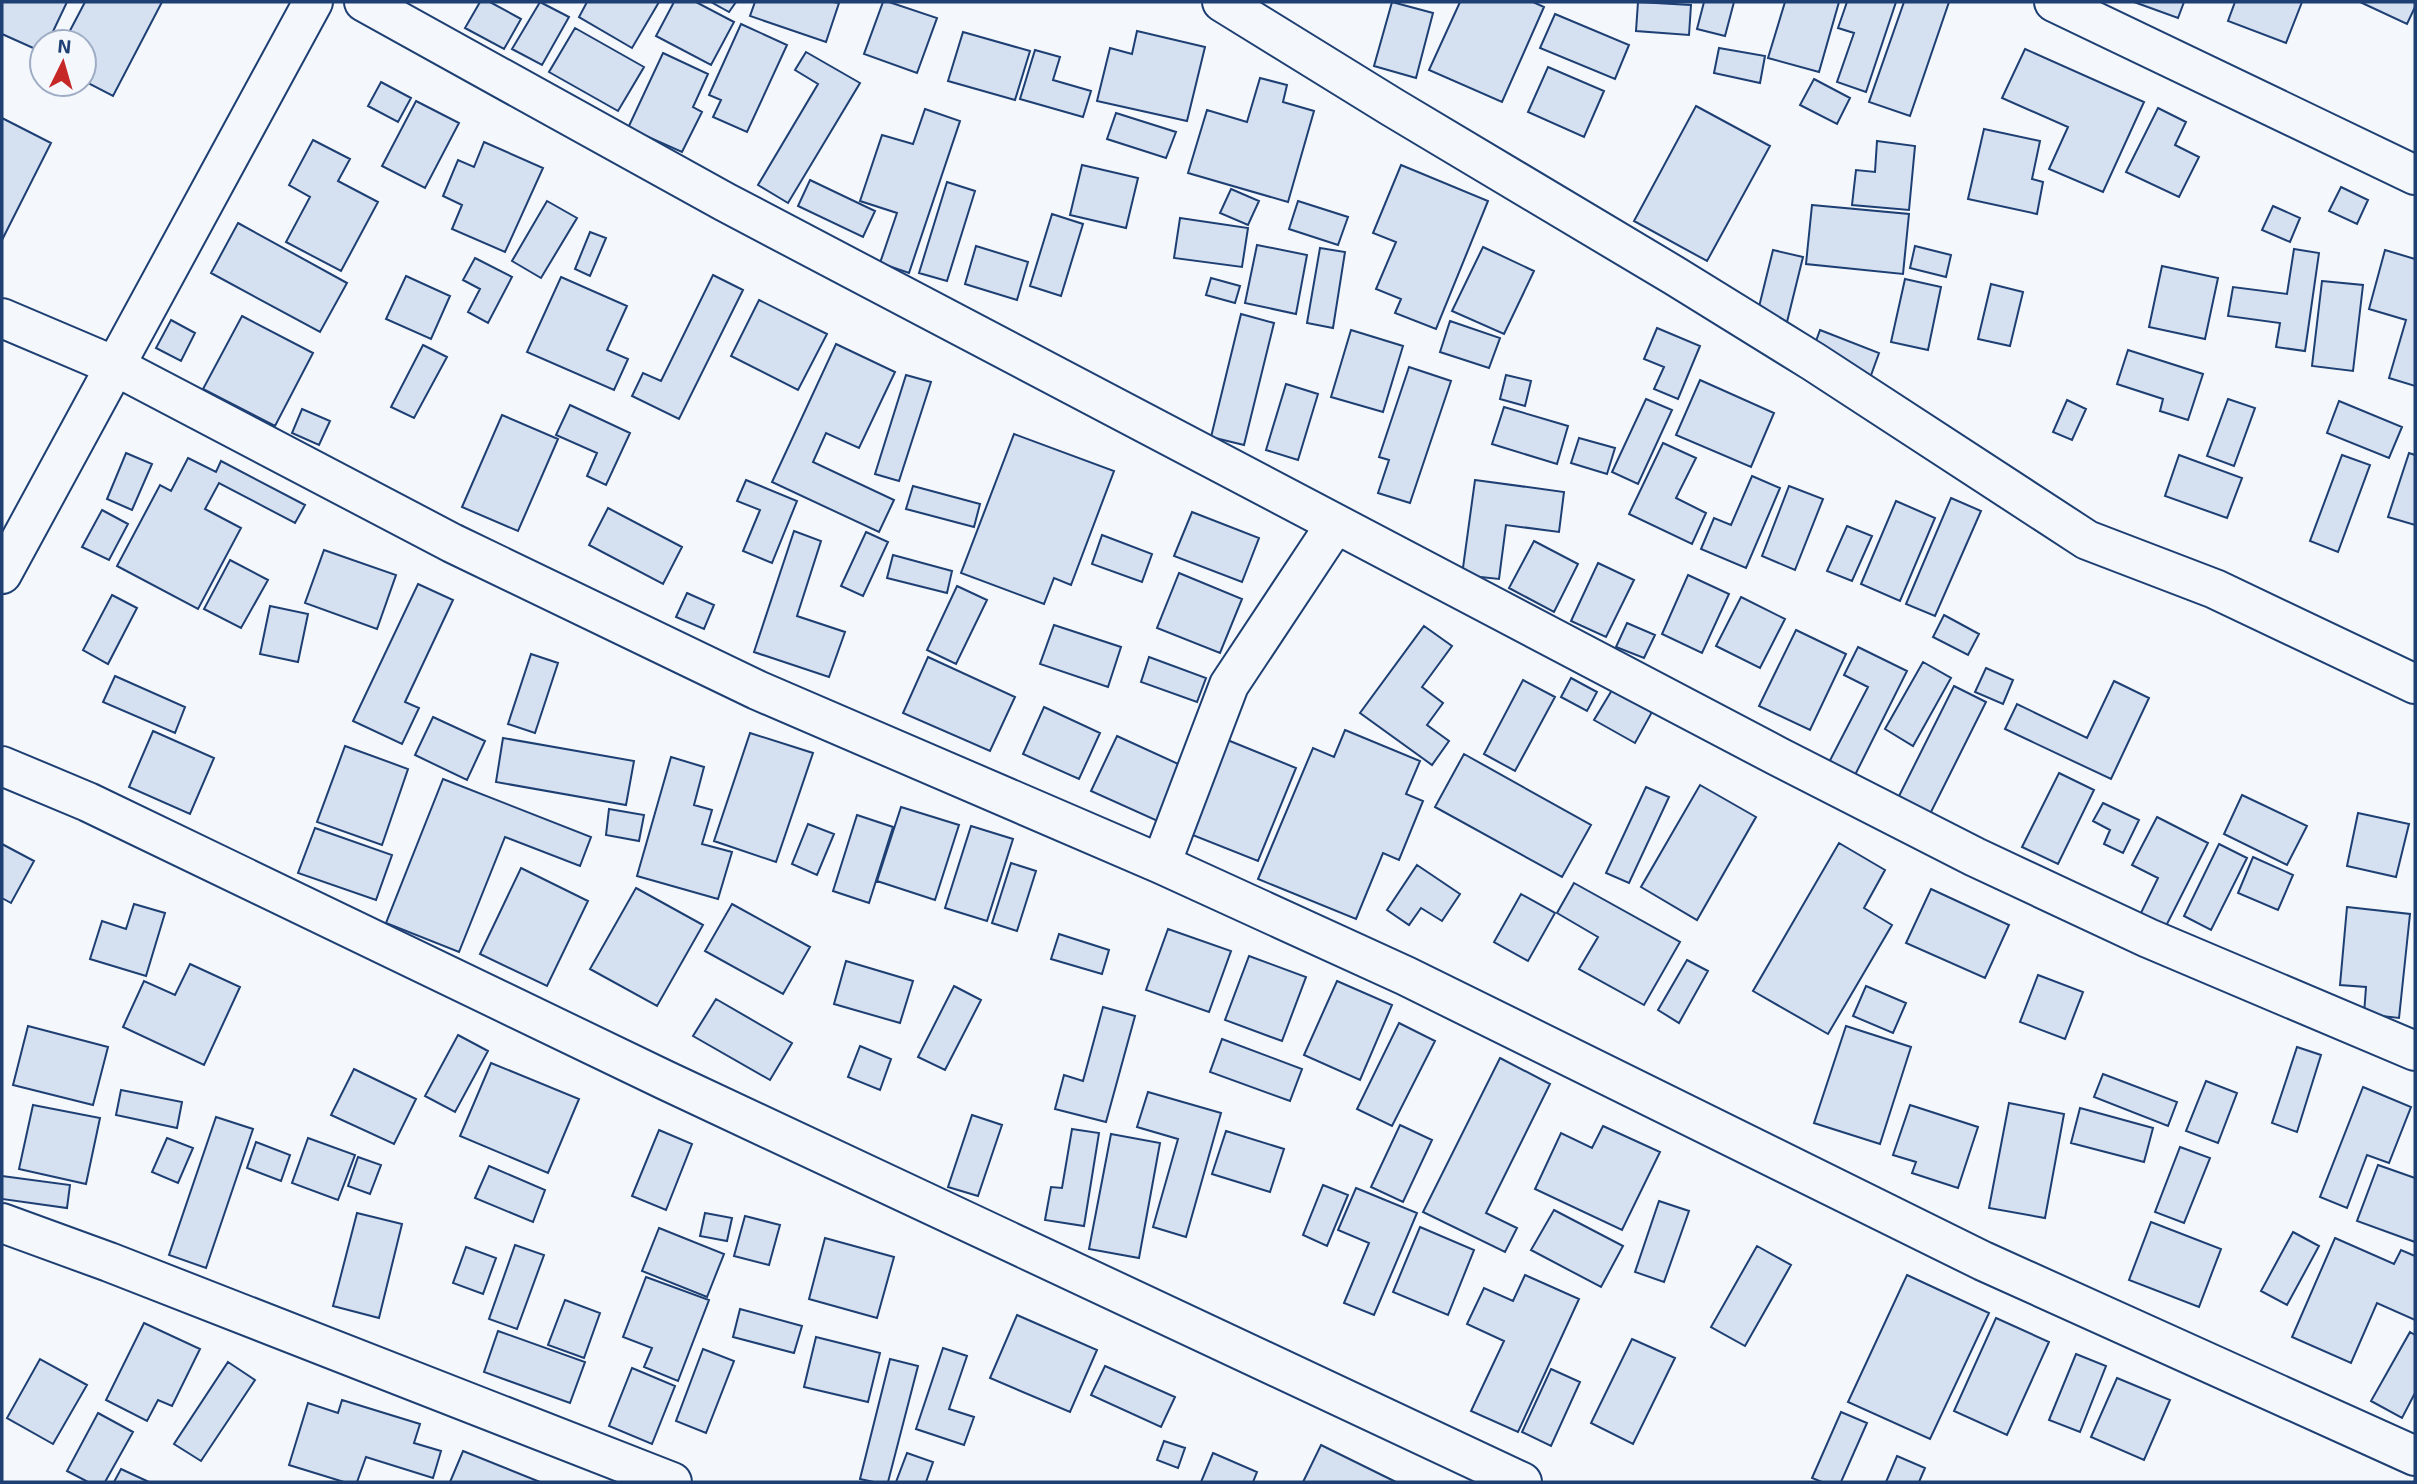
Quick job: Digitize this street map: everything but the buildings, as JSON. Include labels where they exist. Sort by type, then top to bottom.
[{"type":"main road","points":[[2,574],[313,2]]},
{"type":"main road","points":[[364,2],[725,202],[1015,353],[1335,525],[1975,857],[2148,938],[2415,1051]]},
{"type":"main road","points":[[1222,2],[1814,362],[2087,541],[2214,589],[2415,684]]},
{"type":"main road","points":[[2054,2],[2415,175]]},
{"type":"main road","points":[[2,318],[115,366],[452,543],[757,690],[1161,864],[1406,975],[1983,1261],[2415,1456]]},
{"type":"main road","points":[[1161,864],[1229,685],[1335,525]]},
{"type":"main road","points":[[2,766],[88,802],[665,1080],[1522,1482]]},
{"type":"main road","points":[[2,1223],[672,1482]]}]
